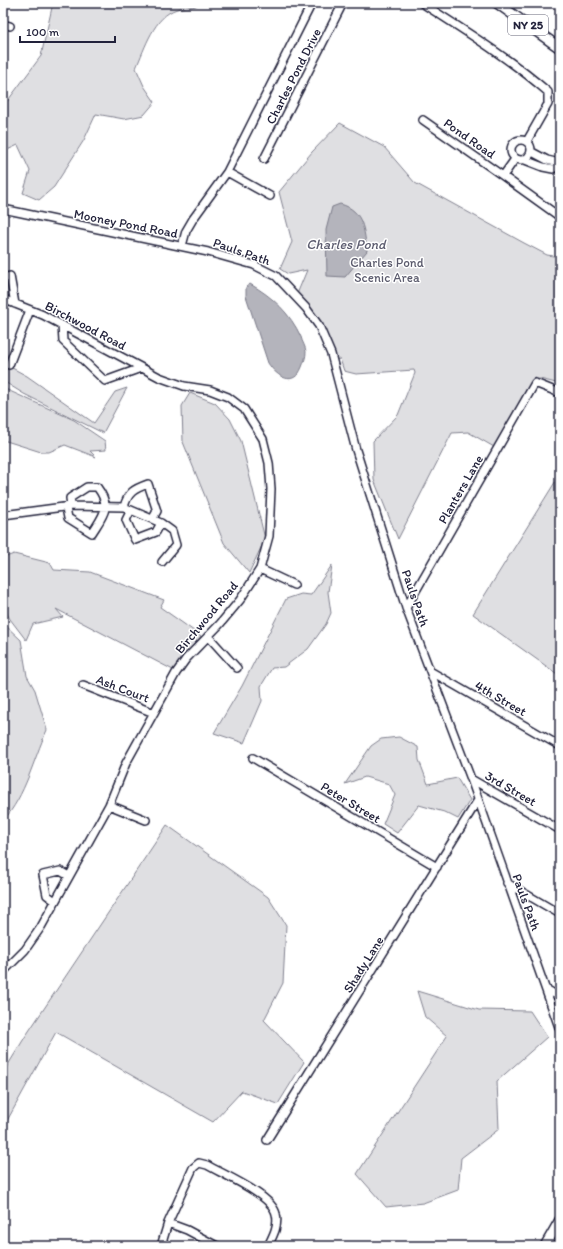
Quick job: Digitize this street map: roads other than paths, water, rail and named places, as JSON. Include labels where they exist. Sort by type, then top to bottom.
[{"type":"main road","name":"NY 25","points":[[497,3],[560,48]]},
{"type":"main road","points":[[545,1246],[560,1220]]},
{"type":"street","name":"Mooney Pond Road","points":[[3,209],[182,246],[186,231],[193,219],[227,172],[312,3]]},
{"type":"street","name":"Charles Pond Drive","points":[[264,159],[343,3]]},
{"type":"street","points":[[422,3],[479,39],[534,79],[548,92],[548,104],[526,141]]},
{"type":"street","name":"Pond Road","points":[[423,120],[560,217]]},
{"type":"street","points":[[520,139],[526,141],[532,152],[560,164],[553,169],[543,168],[525,160],[515,159],[512,156],[511,145],[514,141],[520,139]]},
{"type":"street","points":[[525,160],[532,152]]},
{"type":"street","name":"Pond Road","points":[[503,176],[515,159]]},
{"type":"street","points":[[227,172],[270,196]]},
{"type":"street","name":"Pauls Path","points":[[182,246],[254,265],[276,276],[306,308],[319,326],[331,354],[356,450],[406,608],[471,778],[560,1030]]},
{"type":"street","points":[[3,278],[10,276],[15,304]]},
{"type":"street","name":"Birchwood Road","points":[[3,299],[62,325],[141,368],[184,386],[210,390],[228,397],[244,408],[263,439],[271,489],[269,536],[260,568],[240,600],[186,659],[126,763],[109,805],[41,927],[26,950],[3,972]]},
{"type":"street","points":[[9,364],[30,310]]},
{"type":"street","points":[[62,325],[63,341],[105,380],[141,368]]},
{"type":"street","name":"Planters Lane","points":[[406,608],[535,383],[560,393]]},
{"type":"street","points":[[153,518],[157,511],[148,484],[132,490],[126,498],[128,508],[126,520],[135,540],[156,532],[161,523]]},
{"type":"street","points":[[87,487],[97,487],[105,497],[105,513],[92,533],[68,518],[68,507],[70,498],[87,487]]},
{"type":"street","points":[[3,515],[68,507],[105,505],[128,508],[153,518],[172,531],[176,546],[162,562]]},
{"type":"street","points":[[260,568],[294,585]]},
{"type":"street","points":[[208,636],[237,668]]},
{"type":"street","name":"4th Street","points":[[430,671],[560,746]]},
{"type":"street","name":"Ash Court","points":[[83,686],[154,713]]},
{"type":"street","name":"Peter Street","points":[[253,758],[437,867]]},
{"type":"street","name":"3rd Street","points":[[471,778],[560,830]]},
{"type":"street","name":"Shady Lane","points":[[267,1140],[478,800]]},
{"type":"street","points":[[109,805],[146,820]]},
{"type":"street","points":[[55,901],[47,895],[43,875],[60,871],[69,876]]},
{"type":"street","points":[[507,883],[560,914]]},
{"type":"street","points":[[546,989],[560,997]]},
{"type":"street","points":[[161,1246],[168,1223],[194,1168],[199,1163],[207,1165],[265,1198],[273,1206],[277,1215],[276,1230],[268,1246]]},
{"type":"street","points":[[168,1223],[187,1230],[216,1246]]},
{"type":"water","name":"Charles Pond","points":[[340,204],[354,211],[358,216],[363,229],[367,251],[345,277],[327,276],[326,230],[332,207]]},
{"type":"water","points":[[250,284],[266,294],[280,306],[297,328],[306,350],[306,356],[299,373],[295,377],[290,379],[281,376],[268,363],[246,296],[246,287]]},
{"type":"park label","name":"Charles Pond Scenic Area","points":[[387,270]]}]
